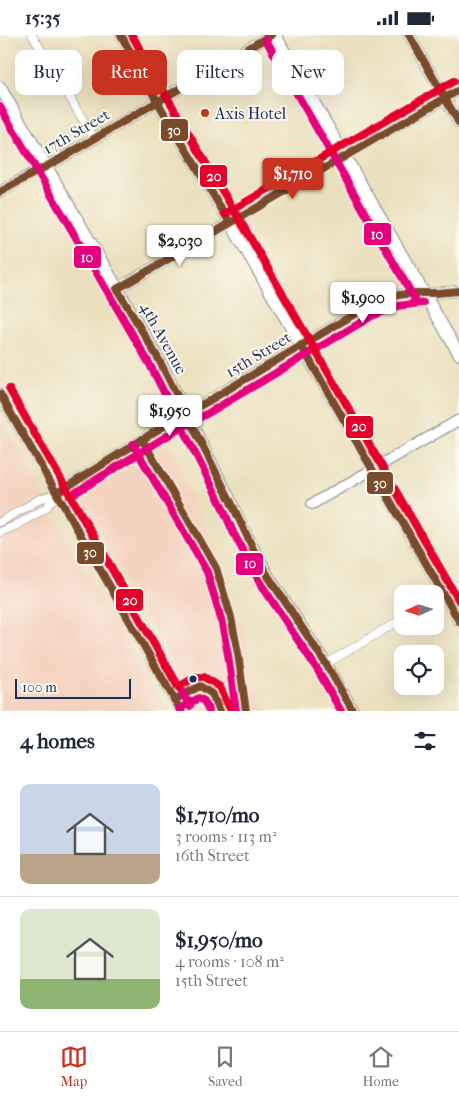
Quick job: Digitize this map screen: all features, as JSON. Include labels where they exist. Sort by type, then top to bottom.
[{"type":"main road","points":[[273,35],[459,354]]},
{"type":"main road","name":"4th Avenue","points":[[0,87],[158,358],[268,576],[326,664],[353,711]]},
{"type":"street","points":[[32,35],[94,138]]},
{"type":"street","points":[[121,35],[156,101],[230,223],[373,469],[433,585]]},
{"type":"street","name":"17th Street","points":[[0,192],[273,35]]},
{"type":"street","points":[[409,35],[459,123]]},
{"type":"street","points":[[117,289],[459,90]]},
{"type":"street","name":"15th Street","points":[[0,522],[40,499],[57,493],[142,439],[363,309],[387,297],[412,293],[459,291]]},
{"type":"street","points":[[0,394],[181,711]]},
{"type":"street","points":[[312,504],[459,419]]},
{"type":"street","name":"15th Street","points":[[0,532],[15,526],[46,508],[57,493]]},
{"type":"street","points":[[444,594],[459,585]]},
{"type":"street","points":[[444,603],[459,621]]},
{"type":"street","points":[[326,664],[394,624]]},
{"type":"shaded area","points":[[0,417],[57,523],[165,711],[0,711]]},
{"type":"shaded area","points":[[169,445],[218,557],[248,645],[265,711],[199,711],[80,497]]},
{"type":"transit line","name":"30","points":[[121,35],[157,101],[230,223]]},
{"type":"transit line","name":"20","points":[[132,35],[459,601]]},
{"type":"transit line","name":"30","points":[[0,192],[271,35]]},
{"type":"transit line","name":"30","points":[[409,35],[459,123]]},
{"type":"transit line","name":"10","points":[[266,40],[414,298]]},
{"type":"transit line","name":"20","points":[[225,214],[454,81]]},
{"type":"transit line","name":"30","points":[[353,711],[326,664],[255,553],[158,358],[117,289],[459,90]]},
{"type":"transit line","name":"10","points":[[0,107],[149,363],[259,581],[317,669],[341,711]]},
{"type":"transit line","name":"30","points":[[57,493],[167,424],[358,312],[387,297],[412,293],[459,291]]},
{"type":"transit line","name":"10","points":[[190,706],[70,496],[172,433],[372,316],[397,306],[423,303]]},
{"type":"transit line","name":"30","points":[[301,345],[459,621]]},
{"type":"transit line","name":"20","points":[[9,389],[178,687],[196,677],[204,677],[220,687],[229,707]]},
{"type":"transit line","name":"30","points":[[0,394],[181,711]]},
{"type":"transit line","name":"30","points":[[142,439],[216,568],[231,617],[246,711]]},
{"type":"transit line","name":"10","points":[[133,444],[207,572],[221,619],[236,711]]},
{"type":"transit line","name":"30","points":[[174,700],[200,686],[212,694],[220,711]]},
{"type":"transit line","name":"10","points":[[179,709],[199,698],[204,701],[209,711]]},
{"type":"place","name":"Axis Hotel","points":[[205,113]]}]
